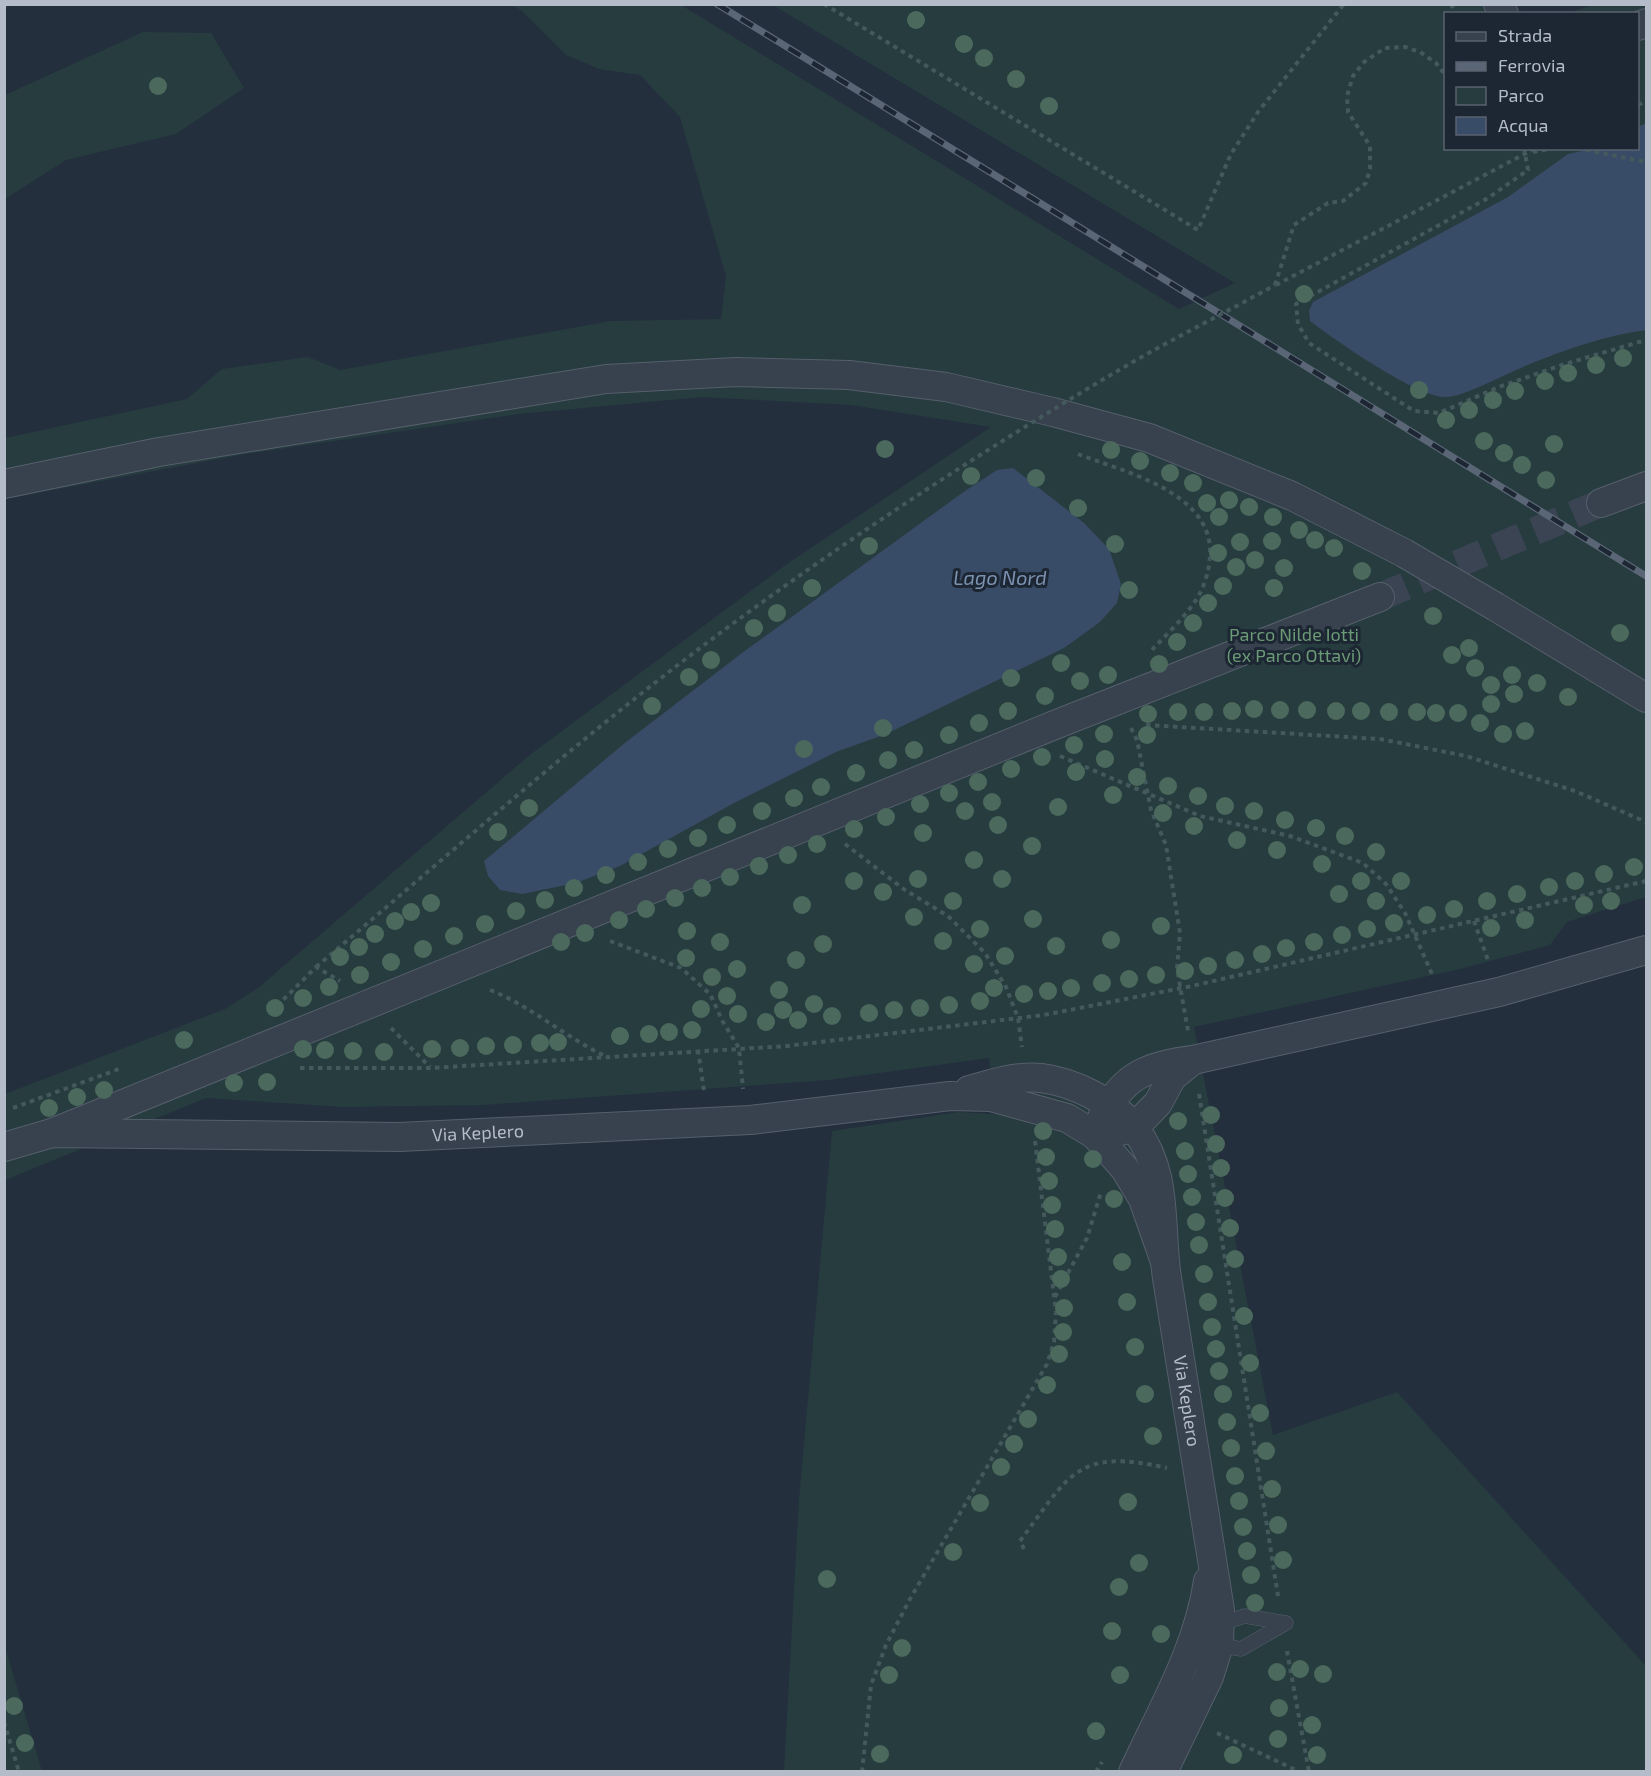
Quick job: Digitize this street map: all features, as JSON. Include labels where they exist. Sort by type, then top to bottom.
[{"type":"street","points":[[4,484],[170,450],[606,379],[736,372],[849,375],[946,387],[1053,412],[1149,438],[1292,496],[1404,553],[1647,698]]},
{"type":"street","points":[[1601,503],[1647,486]]},
{"type":"street","points":[[52,1132],[1017,741],[1380,597]]},
{"type":"street","points":[[1095,1135],[1108,1105],[1135,1076],[1159,1064],[1193,1060],[1499,992],[1647,950]]},
{"type":"street","points":[[1095,1135],[1134,1128],[1158,1103],[1172,1077],[1193,1060]]},
{"type":"street","points":[[1039,1077],[1071,1085],[1108,1105],[1134,1128],[1153,1160],[1161,1191],[1164,1259],[1143,1199],[1125,1169],[1095,1135],[1029,1092],[1039,1077]]},
{"type":"street","name":"Via Keplero","points":[[4,1148],[52,1132],[399,1137],[750,1120],[950,1096],[1005,1080],[1029,1092]]},
{"type":"street","name":"Via Keplero","points":[[1163,1772],[1209,1677],[1219,1635],[1220,1610],[1164,1259]]},
{"type":"street","name":"Via Keplero","points":[[1132,1772],[1185,1661],[1198,1623],[1208,1584],[1209,1543]]},
{"type":"path","points":[[824,4],[1198,230],[1231,154],[1258,112],[1344,4]]},
{"type":"path","points":[[1275,285],[1294,225],[1328,203],[1343,201],[1366,183],[1370,169],[1370,146],[1348,112],[1347,96],[1353,76],[1364,62],[1385,48],[1405,46],[1420,52],[1436,63],[1444,73]]},
{"type":"path","points":[[1587,150],[1647,162]]},
{"type":"path","points":[[275,1008],[316,967],[488,820],[704,645],[900,508],[1120,370],[1275,285],[1469,185],[1525,151],[1528,170],[1488,198],[1296,304],[1298,324],[1309,343],[1413,411],[1439,413],[1554,368],[1647,340]]},
{"type":"path","points":[[1003,430],[1025,435]]},
{"type":"path","points":[[1067,450],[1152,482],[1182,498],[1201,519],[1210,545],[1209,573],[1195,602],[1150,653]]},
{"type":"path","points":[[1279,1597],[1180,989],[1177,969],[1180,933],[1166,845],[1150,810],[1137,741],[1129,724],[1380,739],[1466,756],[1575,791],[1647,822]]},
{"type":"path","points":[[1017,741],[1200,816],[1290,836],[1363,863],[1386,884],[1405,913],[1442,1004]]},
{"type":"path","points":[[820,822],[864,861],[905,890],[948,916],[985,953],[1006,987],[1018,1018],[1054,1297],[1054,1342],[1047,1364],[910,1599],[886,1645],[871,1685],[862,1772]]},
{"type":"path","points":[[292,1067],[431,1068],[787,1046],[1018,1018],[1180,989],[1647,881]]},
{"type":"path","points":[[1474,921],[1499,992]]},
{"type":"path","points":[[564,925],[681,968],[710,994],[739,1048],[742,1087],[750,1120]]},
{"type":"path","points":[[447,972],[504,995],[577,1042],[605,1056]]},
{"type":"path","points":[[364,1007],[388,1025],[431,1068]]},
{"type":"path","points":[[698,1050],[702,1083],[712,1121]]},
{"type":"path","points":[[1054,1297],[1087,1238],[1115,1158]]},
{"type":"path","points":[[1024,1549],[1020,1541],[1063,1483],[1088,1465],[1099,1462],[1146,1463],[1199,1477]]},
{"type":"path","points":[[1286,1644],[1309,1772]]},
{"type":"path","points":[[4,1722],[19,1772]]},
{"type":"green space","name":"Parco Nilde Iotti (ex Parco Ottavi)","points":[[1498,4],[1502,11],[1529,12],[1444,12],[1444,150],[1639,150],[1639,12],[1572,12],[1592,5],[1646,5],[1646,897],[1567,922],[1550,945],[1460,969],[1194,1027],[1273,1435],[1397,1392],[1646,1666],[1646,1771],[784,1771],[799,1499],[832,1131],[959,1112],[996,1114],[989,1058],[829,1080],[483,1105],[344,1107],[206,1098],[5,1180],[5,1094],[225,1009],[258,988],[531,754],[787,564],[991,427],[851,405],[702,397],[519,414],[245,454],[5,499],[5,438],[187,399],[222,369],[308,357],[340,370],[611,321],[721,319],[726,276],[680,117],[640,75],[599,69],[566,55],[521,10],[511,5],[681,5],[1179,309],[1235,283],[773,5]]},
{"type":"green space","points":[[143,32],[211,33],[244,88],[176,134],[66,160],[5,199],[5,95]]},
{"type":"green space","points":[[5,1647],[42,1771],[5,1771]]},
{"type":"water","points":[[1646,123],[1646,330],[1613,336],[1564,351],[1472,390],[1448,397],[1418,389],[1399,379],[1357,354],[1310,321],[1309,311],[1313,302],[1508,197],[1568,154],[1586,150],[1639,150],[1639,126]]},
{"type":"water","name":"Lago Nord","points":[[1013,468],[1084,523],[1109,549],[1121,584],[1117,603],[1100,622],[1064,648],[886,734],[836,752],[736,802],[620,866],[576,883],[522,894],[500,890],[488,876],[484,861],[626,742],[742,653],[962,493],[997,470]]},
{"type":"tunnel","points":[[1380,597],[1601,503]]},
{"type":"railway","points":[[717,4],[1646,576]]}]
